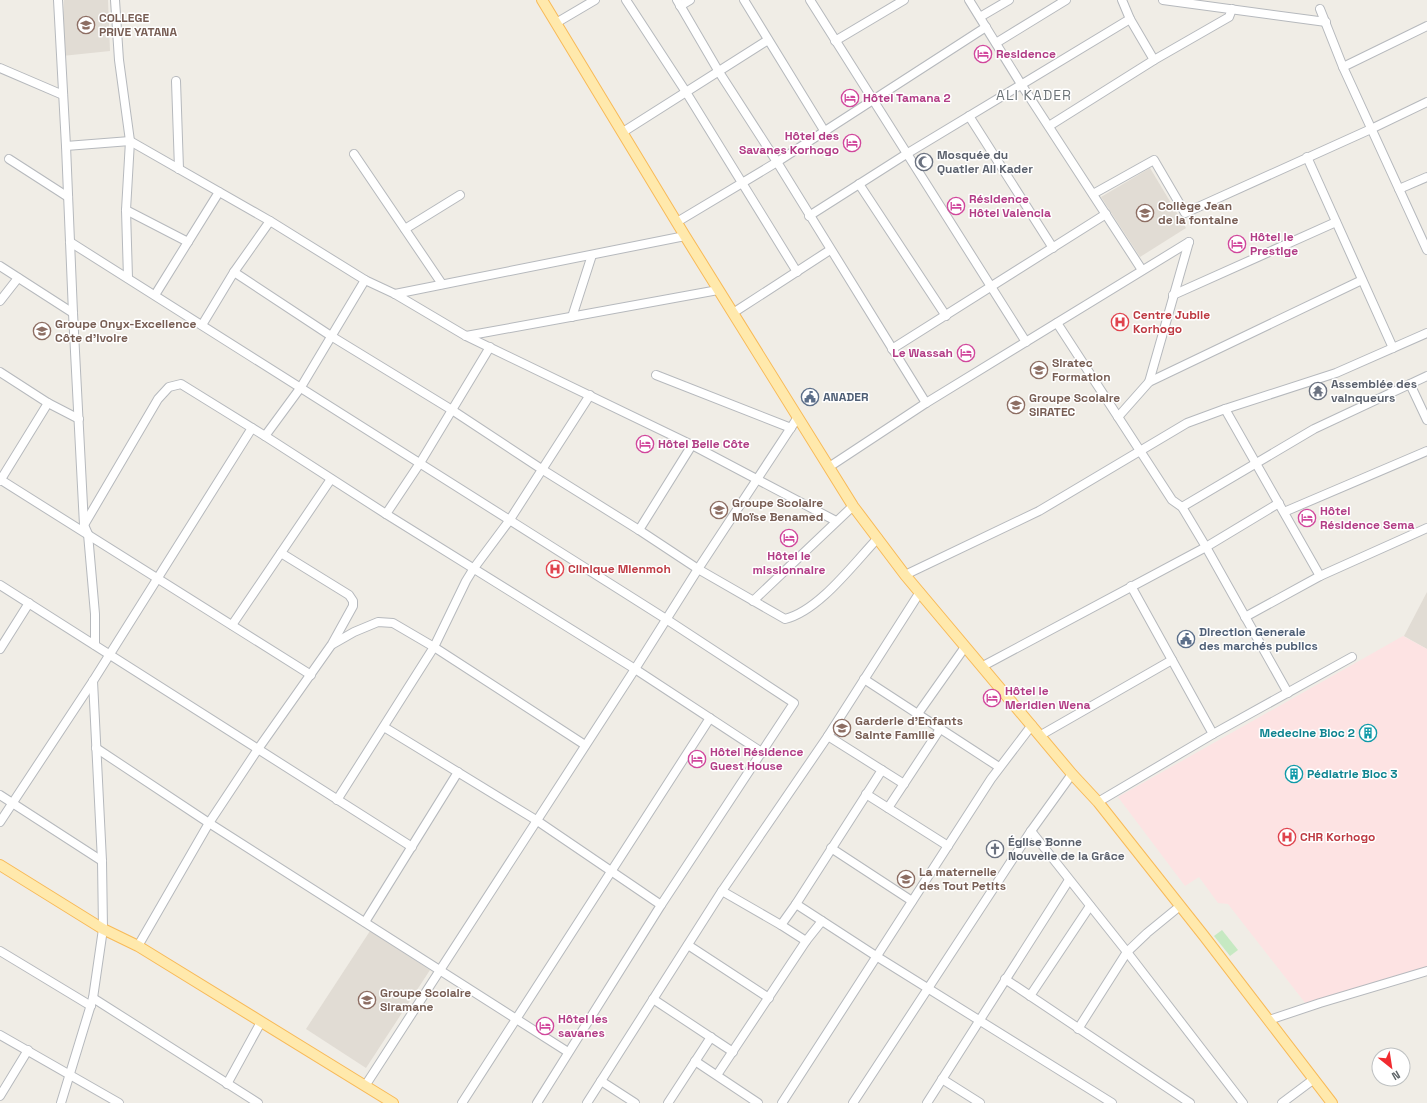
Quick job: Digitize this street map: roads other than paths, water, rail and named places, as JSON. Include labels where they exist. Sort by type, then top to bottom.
[{"type":"main road","points":[[542,0],[718,290],[853,506],[905,575],[1041,735],[1072,774],[1098,802],[1269,1020],[1332,1103]]},
{"type":"main road","points":[[0,865],[103,928],[138,946],[393,1103]]},
{"type":"street","points":[[58,0],[84,525],[88,534],[95,614],[95,645]]},
{"type":"street","points":[[115,0],[118,60],[130,141],[126,210],[128,278]]},
{"type":"street","points":[[556,23],[595,0]]},
{"type":"street","points":[[626,0],[686,92],[797,272]]},
{"type":"street","points":[[690,0],[678,3],[719,72],[777,162],[926,403]]},
{"type":"street","points":[[744,0],[825,132]]},
{"type":"street","points":[[810,0],[1026,342]]},
{"type":"street","points":[[969,0],[1021,84],[1142,270]]},
{"type":"street","points":[[980,17],[1008,0]]},
{"type":"street","points":[[996,43],[1066,0]]},
{"type":"street","points":[[1122,0],[1130,19],[1154,60]]},
{"type":"street","points":[[1163,0],[1326,22]]},
{"type":"street","points":[[835,41],[900,1]]},
{"type":"street","points":[[1049,126],[1154,60],[1229,17],[1232,9]]},
{"type":"street","points":[[1320,9],[1343,67],[1427,250]]},
{"type":"street","points":[[809,216],[908,153],[1130,19]]},
{"type":"street","points":[[1343,67],[1427,26]]},
{"type":"street","points":[[677,222],[825,132],[986,27]]},
{"type":"street","points":[[623,132],[768,40]]},
{"type":"street","points":[[0,68],[63,95]]},
{"type":"street","points":[[176,81],[179,169]]},
{"type":"street","points":[[1093,194],[1154,160],[1185,213],[1427,102]]},
{"type":"street","points":[[969,116],[1053,248]]},
{"type":"street","points":[[66,146],[130,141],[270,221],[365,280],[395,294],[466,336],[692,445],[836,521]]},
{"type":"street","points":[[354,154],[442,284]]},
{"type":"street","points":[[1307,157],[1393,348]]},
{"type":"street","points":[[9,159],[68,197]]},
{"type":"street","points":[[1399,189],[1427,177]]},
{"type":"street","points":[[859,184],[946,316]]},
{"type":"street","points":[[155,295],[219,192]]},
{"type":"street","points":[[405,229],[460,195]]},
{"type":"street","points":[[126,210],[188,242]]},
{"type":"street","points":[[892,350],[1106,214]]},
{"type":"street","points":[[202,325],[234,272],[270,221]]},
{"type":"street","points":[[1173,295],[1336,222]]},
{"type":"street","points":[[395,294],[685,236]]},
{"type":"street","points":[[70,242],[666,619],[794,703],[763,753],[661,905],[537,1103]]},
{"type":"street","points":[[829,467],[926,403],[1189,242],[1149,382]]},
{"type":"street","points":[[733,313],[830,250]]},
{"type":"street","points":[[572,317],[592,255]]},
{"type":"street","points":[[0,266],[73,313]]},
{"type":"street","points":[[234,272],[331,336],[452,410],[698,569],[785,619],[795,616],[813,604],[831,589],[878,538]]},
{"type":"street","points":[[0,301],[18,278]]},
{"type":"street","points":[[265,436],[301,387],[365,280]]},
{"type":"street","points":[[1118,416],[1149,382],[1362,280]]},
{"type":"street","points":[[466,336],[718,290]]},
{"type":"street","points":[[1057,323],[1172,500],[1176,504],[1182,506],[1288,693]]},
{"type":"street","points":[[905,575],[1039,511],[1187,423],[1225,409],[1336,374],[1427,333]]},
{"type":"street","points":[[386,514],[420,464],[490,347]]},
{"type":"street","points":[[0,372],[48,403],[79,419]]},
{"type":"street","points":[[656,375],[791,428]]},
{"type":"street","points":[[1182,506],[1314,429],[1427,376]]},
{"type":"street","points":[[84,525],[158,399],[169,387],[181,384],[634,669],[763,753]]},
{"type":"street","points":[[1410,384],[1427,420]]},
{"type":"street","points":[[337,800],[434,647],[466,581],[474,568],[510,521],[590,395]]},
{"type":"street","points":[[48,403],[0,480],[158,577],[310,675]]},
{"type":"street","points":[[1225,409],[1320,576]]},
{"type":"street","points":[[365,1086],[698,569],[798,417]]},
{"type":"street","points":[[0,822],[93,681],[252,428]]},
{"type":"street","points":[[639,530],[692,445]]},
{"type":"street","points":[[1284,512],[1427,451]]},
{"type":"street","points":[[232,624],[331,479]]},
{"type":"street","points":[[983,666],[1206,547],[1279,502]]},
{"type":"street","points":[[753,601],[853,506]]},
{"type":"street","points":[[1245,616],[1320,576],[1427,528]]},
{"type":"street","points":[[138,946],[209,823],[258,749],[332,644],[353,606],[352,598],[349,595],[281,553]]},
{"type":"street","points":[[0,585],[412,847]]},
{"type":"street","points":[[1131,586],[1213,734]]},
{"type":"street","points":[[587,1103],[722,891],[828,736],[920,592]]},
{"type":"street","points":[[0,649],[29,603]]},
{"type":"street","points":[[332,644],[354,632],[378,622],[393,623],[434,647],[585,745]]},
{"type":"street","points":[[917,715],[965,647]]},
{"type":"street","points":[[1098,802],[1213,734],[1352,657]]},
{"type":"street","points":[[1041,735],[1172,660]]},
{"type":"street","points":[[864,679],[917,715],[999,767]]},
{"type":"street","points":[[62,1103],[92,1002],[103,928],[102,861],[93,681]]},
{"type":"street","points":[[462,1103],[710,718]]},
{"type":"street","points":[[782,1103],[999,767],[1032,725]]},
{"type":"street","points":[[384,727],[536,820],[661,905]]},
{"type":"street","points":[[888,808],[940,729]]},
{"type":"street","points":[[828,736],[904,784]]},
{"type":"street","points":[[96,748],[209,823],[568,1052]]},
{"type":"street","points":[[781,925],[882,770]]},
{"type":"street","points":[[365,922],[458,772]]},
{"type":"street","points":[[853,1103],[1031,831],[1072,774]]},
{"type":"street","points":[[866,794],[948,846]]},
{"type":"street","points":[[0,795],[102,861]]},
{"type":"street","points":[[1031,831],[1127,952],[1243,1103]]},
{"type":"street","points":[[831,848],[912,900]]},
{"type":"street","points":[[926,1103],[1069,880]]},
{"type":"street","points":[[722,891],[806,941]]},
{"type":"street","points":[[796,904],[876,956],[1111,1103]]},
{"type":"street","points":[[1030,996],[1090,906]]},
{"type":"street","points":[[1078,1029],[1127,952],[1147,932],[1180,906]]},
{"type":"street","points":[[717,1075],[806,941],[822,921]]},
{"type":"street","points":[[688,945],[769,998]]},
{"type":"street","points":[[0,951],[92,1002],[258,1103]]},
{"type":"street","points":[[1269,1020],[1427,971]]},
{"type":"street","points":[[1005,979],[1190,1103]]},
{"type":"street","points":[[653,1000],[733,1052]]},
{"type":"street","points":[[227,1084],[261,1022]]},
{"type":"street","points":[[0,1035],[118,1103]]},
{"type":"street","points":[[668,1103],[711,1037]]},
{"type":"street","points":[[0,1096],[28,1050]]},
{"type":"street","points":[[695,1061],[758,1103]]},
{"type":"street","points":[[942,1079],[980,1103]]},
{"type":"street","points":[[1282,1103],[1314,1079]]},
{"type":"street","points":[[601,1082],[635,1103]]},
{"type":"place","name":"COLLEGE PRIVE YATANA","points":[[86,25]]},
{"type":"place","name":"Residence","points":[[983,54]]},
{"type":"place","name":"Hôtel Tamana 2","points":[[850,98]]},
{"type":"place","name":"Hôtel des Savanes Korhogo","points":[[852,143]]},
{"type":"place","name":"Mosquée du Quatier Ali Kader","points":[[924,162]]},
{"type":"place","name":"Résidence Hôtel Valencia","points":[[956,206]]},
{"type":"place","name":"Collège Jean de la fontaine","points":[[1145,213]]},
{"type":"place","name":"Hôtel le Prestige","points":[[1237,244]]},
{"type":"place","name":"Centre Jubile Korhogo","points":[[1120,322]]},
{"type":"place","name":"Groupe Onyx-Excellence Côte d'Ivoire","points":[[42,331]]},
{"type":"place","name":"Le Wassah","points":[[966,353]]},
{"type":"place","name":"Siratec Formation","points":[[1039,370]]},
{"type":"place","name":"Assemblée des vainqueurs","points":[[1318,391]]},
{"type":"place","name":"ANADER","points":[[810,397]]},
{"type":"place","name":"Groupe Scolaire SIRATEC","points":[[1016,405]]},
{"type":"place","name":"Hôtel Belle Côte","points":[[645,444]]},
{"type":"place","name":"Groupe Scolaire Moïse Benamed","points":[[719,510]]},
{"type":"place","name":"Hôtel Résidence Sema","points":[[1307,518]]},
{"type":"place","name":"Hôtel le missionnaire","points":[[789,538]]},
{"type":"place","name":"Clinique Mienmoh","points":[[555,569]]},
{"type":"place","name":"Direction Generale des marchés publics","points":[[1186,639]]},
{"type":"place","name":"Hôtel le Meridien Wena","points":[[992,698]]},
{"type":"place","name":"Garderie d'Enfants Sainte Famille","points":[[842,728]]},
{"type":"place","name":"Medecine Bloc 2","points":[[1368,733]]},
{"type":"place","name":"Hôtel Résidence Guest House","points":[[697,759]]},
{"type":"place","name":"Pédiatrie Bloc 3","points":[[1294,774]]},
{"type":"place","name":"CHR Korhogo","points":[[1287,837]]},
{"type":"place","name":"Église Bonne Nouvelle de la Grâce","points":[[995,849]]},
{"type":"place","name":"La maternelle des Tout Petits","points":[[906,879]]},
{"type":"place","name":"Groupe Scolaire Siramane","points":[[367,1000]]},
{"type":"place","name":"Hôtel les savanes","points":[[545,1026]]},
{"type":"district","name":"ALI KADER","points":[[1034,95]]}]
